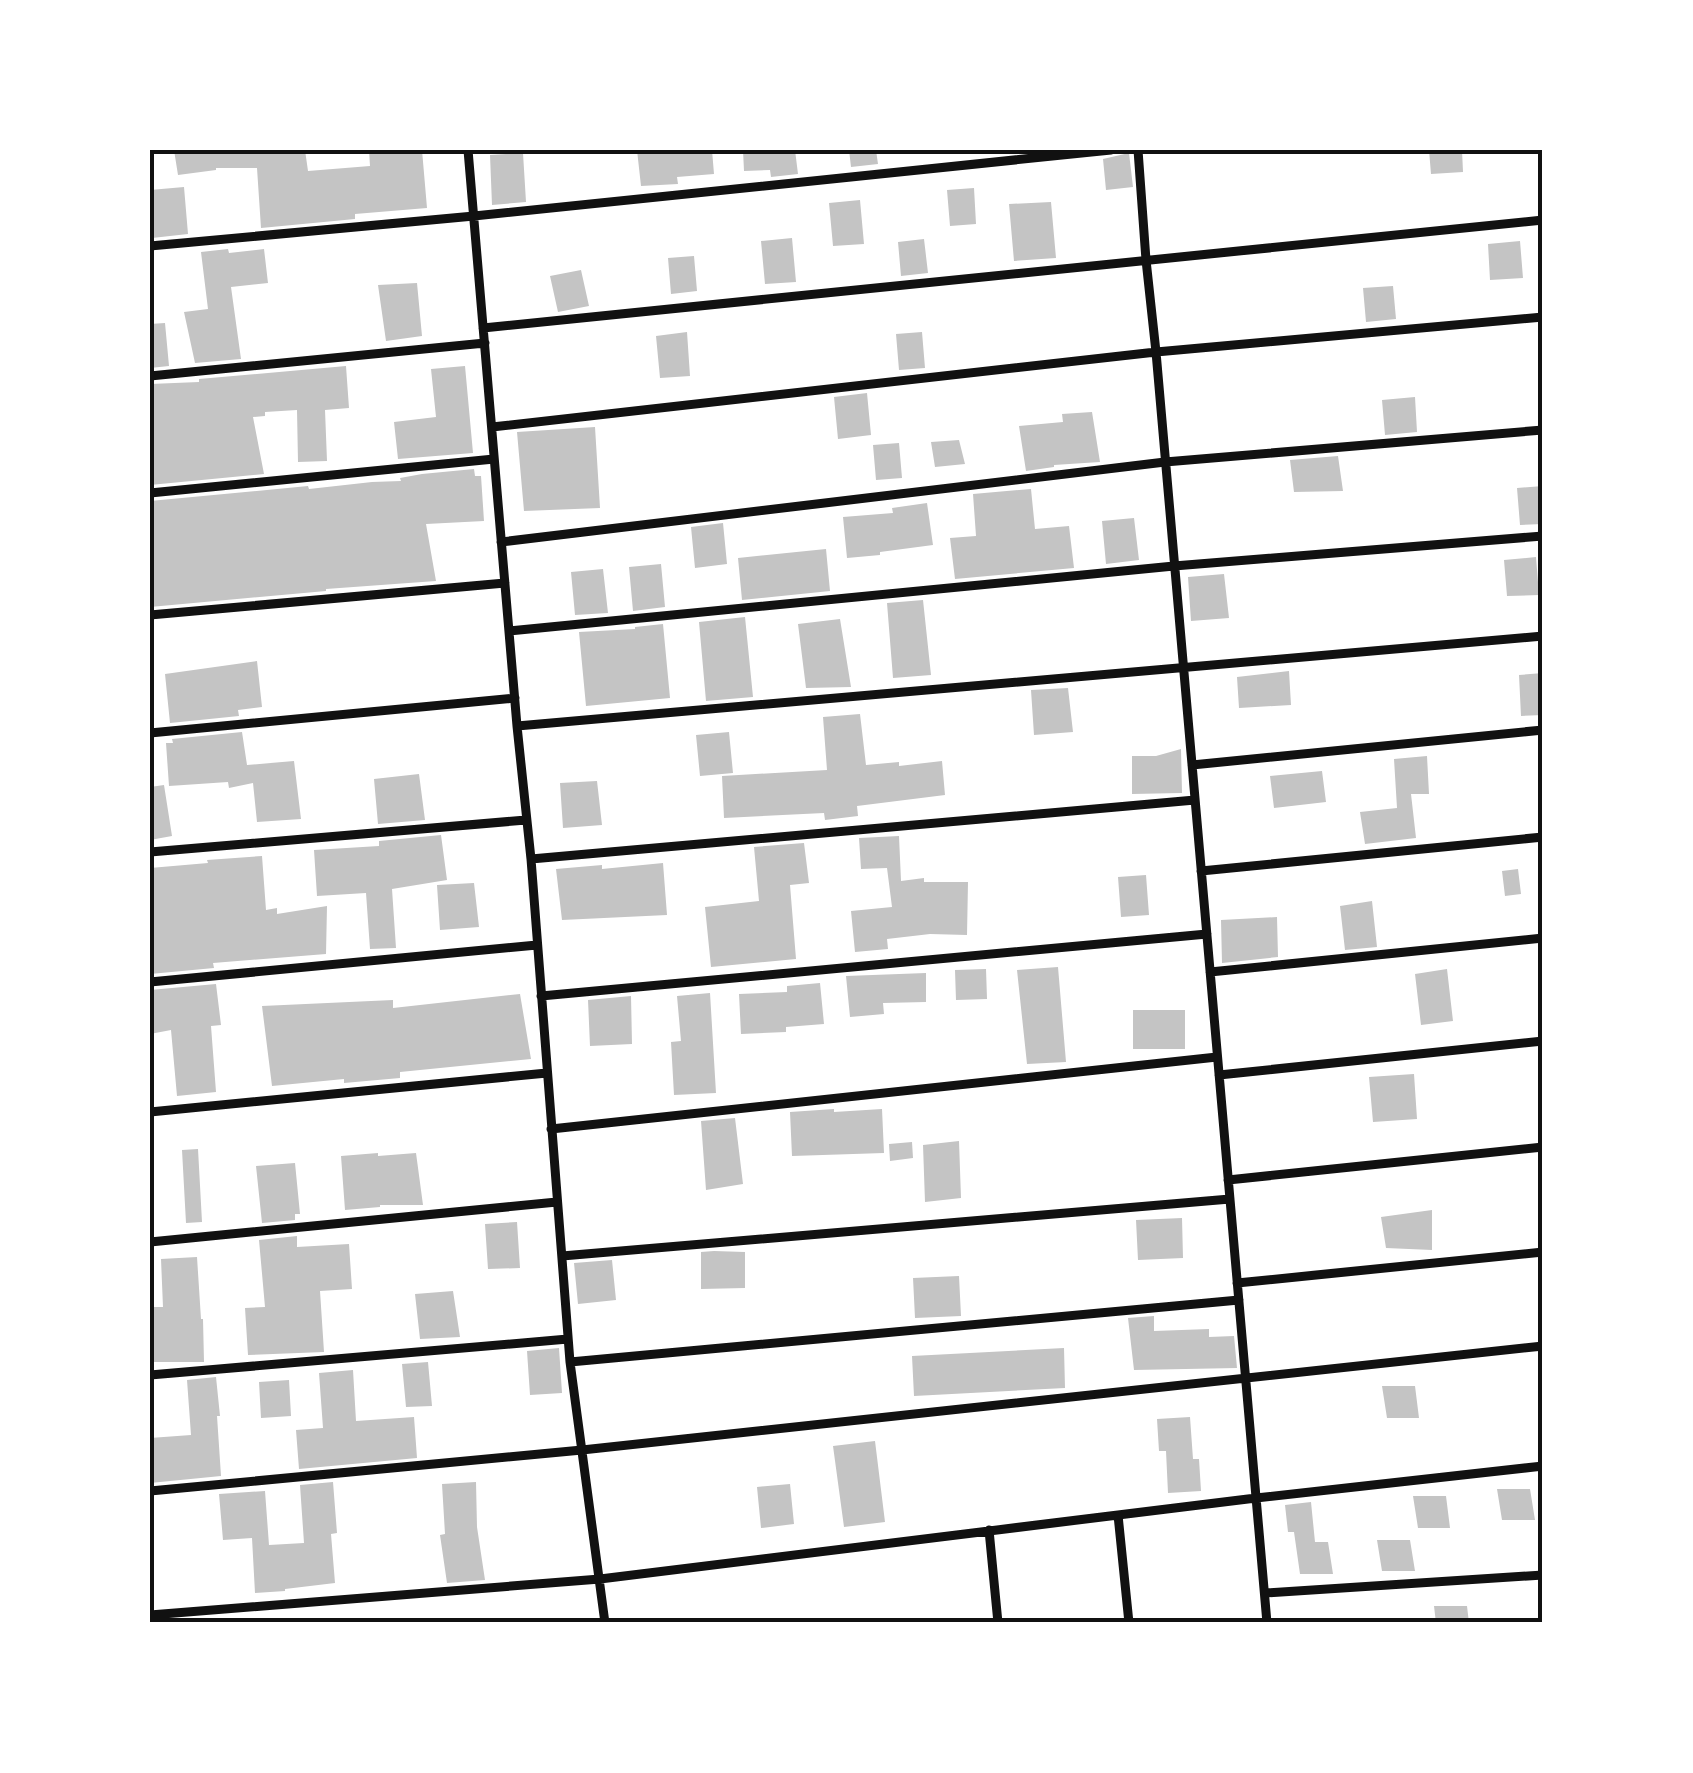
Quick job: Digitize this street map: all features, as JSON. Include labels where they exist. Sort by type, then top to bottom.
[{"type":"street","points":[[468,150],[531,858],[570,1362],[605,1623]]},
{"type":"street","points":[[150,246],[1111,150]]},
{"type":"street","points":[[1138,150],[1267,1623]]},
{"type":"street","points":[[484,328],[1543,220]]},
{"type":"street","points":[[492,428],[1156,352],[1543,317]]},
{"type":"street","points":[[150,376],[485,342]]},
{"type":"street","points":[[502,542],[1165,462],[1543,430]]},
{"type":"street","points":[[150,493],[494,460]]},
{"type":"street","points":[[509,631],[1174,566],[1543,536]]},
{"type":"street","points":[[150,615],[505,583]]},
{"type":"street","points":[[517,726],[1543,636]]},
{"type":"street","points":[[150,733],[514,698]]},
{"type":"street","points":[[1192,765],[1543,730]]},
{"type":"street","points":[[531,858],[1195,800]]},
{"type":"street","points":[[150,852],[526,820]]},
{"type":"street","points":[[1201,872],[1543,838]]},
{"type":"street","points":[[541,996],[1207,934]]},
{"type":"street","points":[[1210,972],[1543,938]]},
{"type":"street","points":[[150,982],[537,945]]},
{"type":"street","points":[[1219,1075],[1543,1041]]},
{"type":"street","points":[[552,1129],[1218,1057]]},
{"type":"street","points":[[150,1112],[547,1073]]},
{"type":"street","points":[[1228,1180],[1543,1147]]},
{"type":"street","points":[[562,1256],[1230,1199]]},
{"type":"street","points":[[150,1242],[558,1202]]},
{"type":"street","points":[[1237,1282],[1543,1252]]},
{"type":"street","points":[[570,1362],[1239,1300]]},
{"type":"street","points":[[150,1375],[568,1338]]},
{"type":"street","points":[[150,1491],[582,1450],[1543,1346]]},
{"type":"street","points":[[150,1615],[600,1578],[1543,1466]]},
{"type":"street","points":[[1118,1515],[1129,1623]]},
{"type":"street","points":[[988,1530],[998,1623]]},
{"type":"street","points":[[1265,1593],[1543,1574]]},
{"type":"building","points":[[174,150],[305,150],[308,171],[370,166],[369,150],[422,150],[427,208],[261,228],[257,168],[216,168],[178,175]]},
{"type":"building","points":[[637,150],[712,150],[714,174],[677,177],[678,184],[641,186]]},
{"type":"building","points":[[743,150],[795,150],[798,174],[771,177],[770,170],[744,171]]},
{"type":"building","points":[[849,150],[876,150],[878,164],[851,167]]},
{"type":"building","points":[[1429,150],[1462,150],[1463,172],[1431,174]]},
{"type":"building","points":[[523,153],[526,202],[492,205],[490,155]]},
{"type":"building","points":[[1129,153],[1133,187],[1106,190],[1103,159]]},
{"type":"building","points":[[184,187],[188,234],[152,238],[150,190]]},
{"type":"building","points":[[974,188],[976,224],[950,226],[947,190]]},
{"type":"building","points":[[860,200],[864,244],[833,246],[829,203]]},
{"type":"building","points":[[1051,202],[1056,258],[1014,261],[1009,204]]},
{"type":"building","points":[[792,238],[796,282],[765,284],[761,241]]},
{"type":"building","points":[[924,239],[928,273],[901,276],[898,242]]},
{"type":"building","points":[[1520,241],[1523,278],[1490,280],[1488,244]]},
{"type":"building","points":[[228,249],[229,253],[264,249],[268,283],[231,287],[241,359],[195,363],[184,312],[208,309],[201,252]]},
{"type":"building","points":[[694,256],[697,291],[671,294],[668,258]]},
{"type":"building","points":[[581,270],[589,306],[558,312],[550,276]]},
{"type":"building","points":[[417,283],[422,336],[386,341],[378,285]]},
{"type":"building","points":[[1393,286],[1396,319],[1366,322],[1363,288]]},
{"type":"building","points":[[165,323],[169,366],[150,368],[150,324]]},
{"type":"building","points":[[687,332],[690,376],[660,378],[656,336]]},
{"type":"building","points":[[922,332],[925,368],[899,370],[896,334]]},
{"type":"building","points":[[346,366],[349,408],[325,410],[327,461],[298,462],[297,410],[265,412],[265,416],[253,417],[264,474],[150,485],[150,384]]},
{"type":"building","points":[[465,366],[473,453],[398,459],[394,422],[436,417],[431,369]]},
{"type":"building","points":[[867,393],[871,435],[838,439],[834,397]]},
{"type":"building","points":[[1415,397],[1417,432],[1385,435],[1382,400]]},
{"type":"building","points":[[1092,412],[1100,462],[1026,471],[1019,426],[1063,422],[1062,414]]},
{"type":"building","points":[[595,427],[600,508],[524,511],[517,432]]},
{"type":"building","points":[[959,440],[965,464],[935,467],[931,442]]},
{"type":"building","points":[[899,443],[902,478],[876,480],[873,445]]},
{"type":"building","points":[[1338,456],[1343,491],[1294,492],[1290,460]]},
{"type":"building","points":[[474,469],[475,476],[481,476],[484,521],[426,524],[436,581],[150,607],[150,501],[401,481],[400,478],[422,474]]},
{"type":"building","points":[[1543,486],[1543,524],[1520,525],[1517,488]]},
{"type":"building","points":[[1031,489],[1035,529],[1069,526],[1074,568],[955,579],[950,538],[976,536],[973,494]]},
{"type":"building","points":[[927,503],[933,545],[847,558],[843,517],[893,513],[892,508]]},
{"type":"building","points":[[1134,518],[1139,560],[1106,564],[1102,521]]},
{"type":"building","points":[[723,523],[727,564],[695,568],[691,527]]},
{"type":"building","points":[[826,549],[830,591],[742,600],[738,558]]},
{"type":"building","points":[[1536,557],[1539,595],[1507,596],[1504,560]]},
{"type":"building","points":[[661,564],[665,607],[633,611],[629,567]]},
{"type":"building","points":[[603,569],[608,613],[575,615],[571,572]]},
{"type":"building","points":[[1224,574],[1229,618],[1191,621],[1188,577]]},
{"type":"building","points":[[923,600],[931,675],[893,678],[887,603]]},
{"type":"building","points":[[745,617],[753,697],[706,701],[699,622]]},
{"type":"building","points":[[840,619],[851,687],[806,688],[798,624]]},
{"type":"building","points":[[663,624],[670,698],[586,706],[579,632]]},
{"type":"building","points":[[257,661],[262,707],[238,710],[239,716],[170,723],[165,674]]},
{"type":"building","points":[[1289,671],[1291,705],[1239,708],[1237,677]]},
{"type":"building","points":[[1543,673],[1543,715],[1521,716],[1519,675]]},
{"type":"building","points":[[1068,688],[1073,732],[1034,735],[1031,690]]},
{"type":"building","points":[[860,714],[866,765],[942,761],[945,795],[857,806],[858,816],[825,820],[824,813],[724,818],[722,776],[827,770],[823,717]]},
{"type":"building","points":[[242,732],[247,765],[294,761],[301,819],[257,822],[253,783],[229,788],[228,782],[169,786],[166,743],[173,743],[172,739]]},
{"type":"building","points":[[729,732],[733,773],[700,776],[696,735]]},
{"type":"building","points":[[1181,749],[1182,793],[1132,794],[1132,756],[1156,756]]},
{"type":"building","points":[[1427,756],[1429,794],[1411,794],[1416,838],[1365,844],[1360,812],[1397,808],[1394,759]]},
{"type":"building","points":[[1322,771],[1326,802],[1274,808],[1270,776]]},
{"type":"building","points":[[419,774],[425,820],[378,824],[374,779]]},
{"type":"building","points":[[597,781],[602,825],[563,828],[560,783]]},
{"type":"building","points":[[164,785],[172,836],[150,840],[150,787]]},
{"type":"building","points":[[441,835],[447,880],[392,889],[396,948],[370,949],[366,893],[317,896],[314,850],[379,846],[379,841]]},
{"type":"building","points":[[899,836],[901,881],[924,878],[924,882],[968,882],[967,935],[887,939],[888,949],[855,952],[851,911],[892,907],[887,868],[861,869],[859,838]]},
{"type":"building","points":[[804,843],[809,883],[790,885],[796,959],[711,967],[705,907],[759,901],[754,847]]},
{"type":"building","points":[[262,856],[266,910],[277,908],[277,914],[327,906],[326,954],[213,963],[214,968],[150,974],[150,868]]},
{"type":"building","points":[[663,863],[667,915],[562,920],[556,869]]},
{"type":"building","points":[[1518,869],[1521,894],[1505,896],[1502,871]]},
{"type":"building","points":[[1146,875],[1149,915],[1121,917],[1118,877]]},
{"type":"building","points":[[474,883],[479,927],[440,930],[437,885]]},
{"type":"building","points":[[1372,901],[1377,947],[1345,950],[1340,906]]},
{"type":"building","points":[[1277,917],[1278,957],[1222,963],[1221,920]]},
{"type":"building","points":[[1058,967],[1066,1062],[1027,1064],[1017,970]]},
{"type":"building","points":[[986,969],[987,999],[956,1000],[955,970]]},
{"type":"building","points":[[1447,969],[1453,1021],[1421,1025],[1415,974]]},
{"type":"building","points":[[926,973],[926,1002],[883,1003],[884,1014],[850,1017],[846,976]]},
{"type":"building","points":[[820,983],[824,1024],[786,1027],[786,1032],[741,1034],[739,994],[787,992],[787,986]]},
{"type":"building","points":[[216,984],[221,1025],[211,1026],[216,1092],[177,1096],[171,1030],[150,1034],[150,990]]},
{"type":"building","points":[[710,993],[716,1093],[674,1095],[671,1042],[681,1041],[677,996]]},
{"type":"building","points":[[520,994],[531,1059],[400,1072],[400,1078],[272,1086],[262,1006],[393,1000],[393,1008]]},
{"type":"building","points":[[631,996],[632,1044],[590,1046],[588,1000]]},
{"type":"building","points":[[1133,1010],[1185,1010],[1185,1049],[1133,1049]]},
{"type":"building","points":[[1414,1074],[1417,1119],[1373,1122],[1369,1077]]},
{"type":"building","points":[[882,1109],[884,1153],[792,1156],[790,1112]]},
{"type":"building","points":[[735,1118],[743,1184],[706,1190],[701,1121]]},
{"type":"building","points":[[959,1141],[961,1198],[925,1202],[923,1145]]},
{"type":"building","points":[[912,1142],[913,1158],[890,1161],[889,1144]]},
{"type":"building","points":[[198,1149],[202,1222],[186,1223],[182,1150]]},
{"type":"building","points":[[416,1153],[423,1205],[345,1210],[341,1156]]},
{"type":"building","points":[[295,1163],[300,1214],[295,1214],[295,1220],[262,1223],[256,1166]]},
{"type":"building","points":[[1432,1210],[1432,1250],[1386,1248],[1381,1217]]},
{"type":"building","points":[[1182,1218],[1183,1258],[1138,1260],[1136,1220]]},
{"type":"building","points":[[517,1222],[520,1268],[488,1269],[485,1224]]},
{"type":"building","points":[[297,1236],[297,1247],[349,1244],[352,1289],[320,1291],[324,1352],[248,1355],[245,1308],[265,1307],[259,1240]]},
{"type":"building","points":[[701,1252],[745,1252],[745,1288],[701,1289]]},
{"type":"building","points":[[197,1257],[204,1362],[150,1362],[150,1307],[163,1307],[161,1259]]},
{"type":"building","points":[[612,1260],[616,1300],[578,1304],[574,1263]]},
{"type":"building","points":[[959,1276],[961,1316],[915,1318],[913,1278]]},
{"type":"building","points":[[453,1291],[460,1337],[420,1339],[415,1294]]},
{"type":"building","points":[[1154,1316],[1154,1331],[1209,1329],[1209,1337],[1234,1336],[1237,1368],[1134,1370],[1128,1318]]},
{"type":"building","points":[[559,1348],[562,1393],[530,1395],[527,1351]]},
{"type":"building","points":[[1064,1348],[1065,1388],[914,1396],[912,1356]]},
{"type":"building","points":[[428,1362],[432,1406],[406,1407],[402,1364]]},
{"type":"building","points":[[353,1370],[356,1421],[414,1417],[417,1458],[299,1469],[296,1430],[323,1428],[319,1373]]},
{"type":"building","points":[[216,1377],[221,1476],[150,1483],[150,1438],[191,1435],[187,1380]]},
{"type":"building","points":[[289,1380],[291,1416],[261,1418],[259,1382]]},
{"type":"building","points":[[1382,1386],[1415,1386],[1419,1418],[1387,1418]]},
{"type":"building","points":[[1190,1417],[1193,1459],[1199,1459],[1201,1491],[1168,1493],[1166,1451],[1159,1451],[1157,1419]]},
{"type":"building","points":[[875,1441],[885,1522],[844,1527],[833,1446]]},
{"type":"building","points":[[333,1482],[337,1533],[331,1534],[335,1583],[255,1593],[252,1538],[223,1540],[219,1494],[265,1491],[269,1545],[304,1543],[300,1485]]},
{"type":"building","points":[[476,1482],[477,1527],[485,1580],[447,1583],[440,1535],[445,1534],[442,1484]]},
{"type":"building","points":[[790,1484],[794,1524],[761,1528],[757,1487]]},
{"type":"building","points":[[1497,1489],[1530,1489],[1535,1520],[1502,1520]]},
{"type":"building","points":[[1413,1496],[1446,1496],[1450,1528],[1418,1528]]},
{"type":"building","points":[[1311,1502],[1315,1542],[1328,1542],[1333,1574],[1300,1574],[1294,1532],[1288,1532],[1285,1505]]},
{"type":"building","points":[[1377,1540],[1410,1540],[1415,1571],[1382,1571]]},
{"type":"building","points":[[1434,1606],[1467,1606],[1469,1623],[1436,1623]]}]
